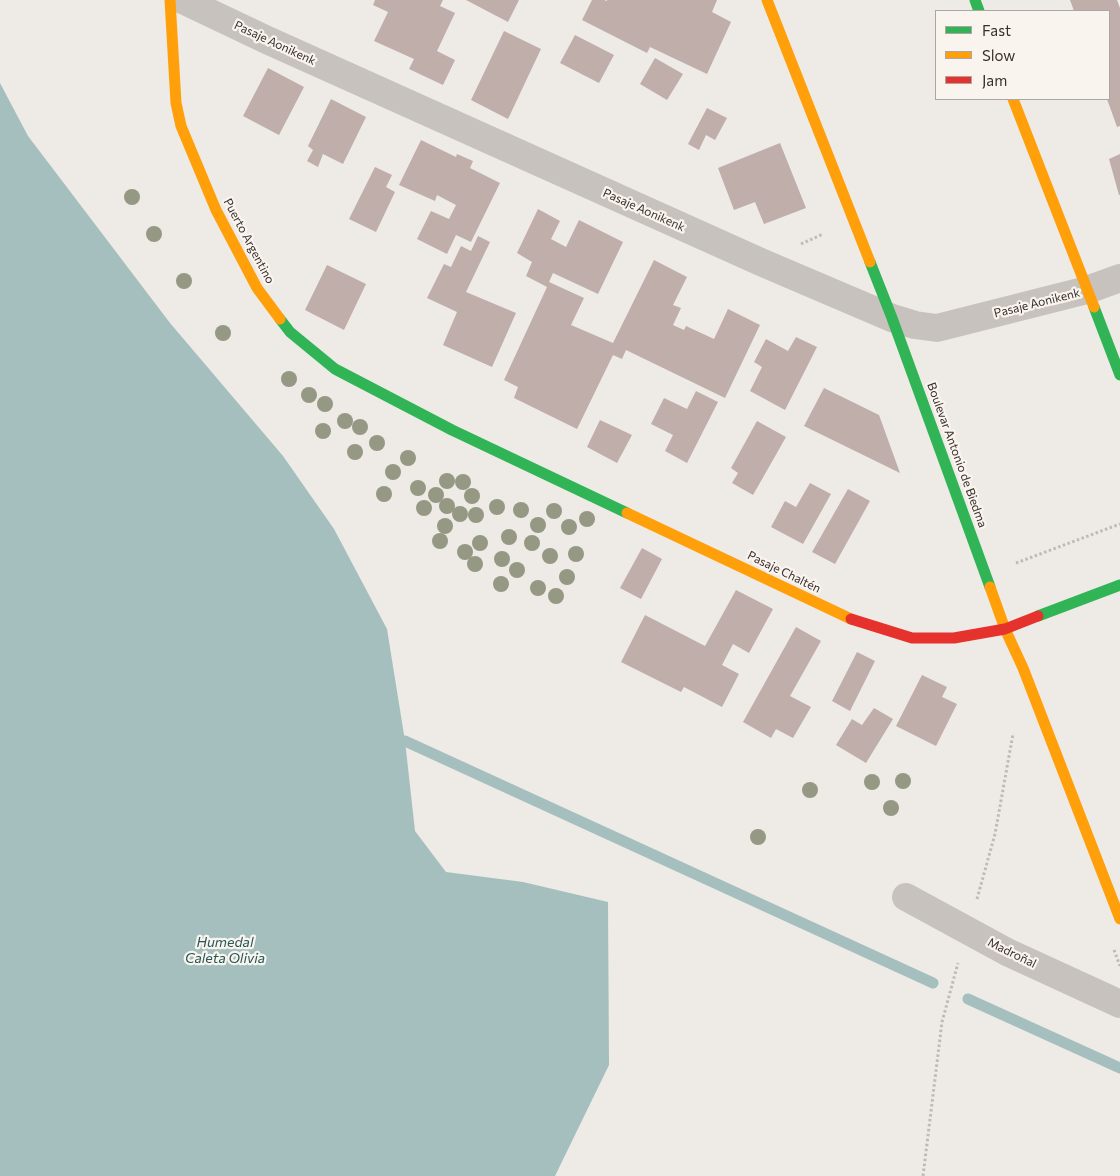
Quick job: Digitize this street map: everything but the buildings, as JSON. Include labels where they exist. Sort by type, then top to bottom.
[{"type":"street","name":"Puerto Argentino","points":[[170,0],[176,103],[181,126],[216,210],[257,288],[290,332],[335,369],[452,430]]},
{"type":"street","name":"Pasaje Aonikenk","points":[[183,0],[276,44],[763,263],[892,318],[915,325],[937,328],[1088,290],[1120,278]]},
{"type":"street","name":"Boulevar Antonio de Biedma","points":[[767,0],[892,318],[1005,629],[1023,668],[1120,919]]},
{"type":"street","points":[[1013,100],[1120,375]]},
{"type":"street","name":"Pasaje Chaltén","points":[[452,430],[848,618],[912,638],[954,638],[1005,629],[1120,585]]},
{"type":"street","name":"Madroñal","points":[[906,897],[1007,952],[1120,1004]]},
{"type":"path","points":[[986,575],[1120,524]]},
{"type":"water","name":"Humedal Caleta Olivia","points":[[0,83],[28,136],[170,323],[283,456],[334,529],[387,629],[405,741],[415,831],[446,872],[523,882],[608,902],[609,1065],[555,1176],[0,1176]]},
{"type":"waterway","points":[[405,741],[933,983]]},
{"type":"waterway","points":[[968,999],[1120,1068]]},
{"type":"traffic: fast","points":[[975,0],[979,10]]},
{"type":"traffic: fast","points":[[870,262],[990,587]]},
{"type":"traffic: fast","points":[[1094,307],[1120,375]]},
{"type":"traffic: fast","points":[[280,319],[290,332],[335,369],[452,430],[627,513]]},
{"type":"traffic: fast","points":[[1038,616],[1120,585]]},
{"type":"traffic: slow","points":[[170,0],[176,103],[181,126],[216,210],[257,288],[280,319]]},
{"type":"traffic: slow","points":[[767,0],[870,262]]},
{"type":"traffic: slow","points":[[1013,100],[1094,307]]},
{"type":"traffic: slow","points":[[627,513],[851,619]]},
{"type":"traffic: slow","points":[[990,587],[1120,919]]},
{"type":"traffic: jam","points":[[851,619],[912,638],[954,638],[1005,629],[1038,616]]}]
